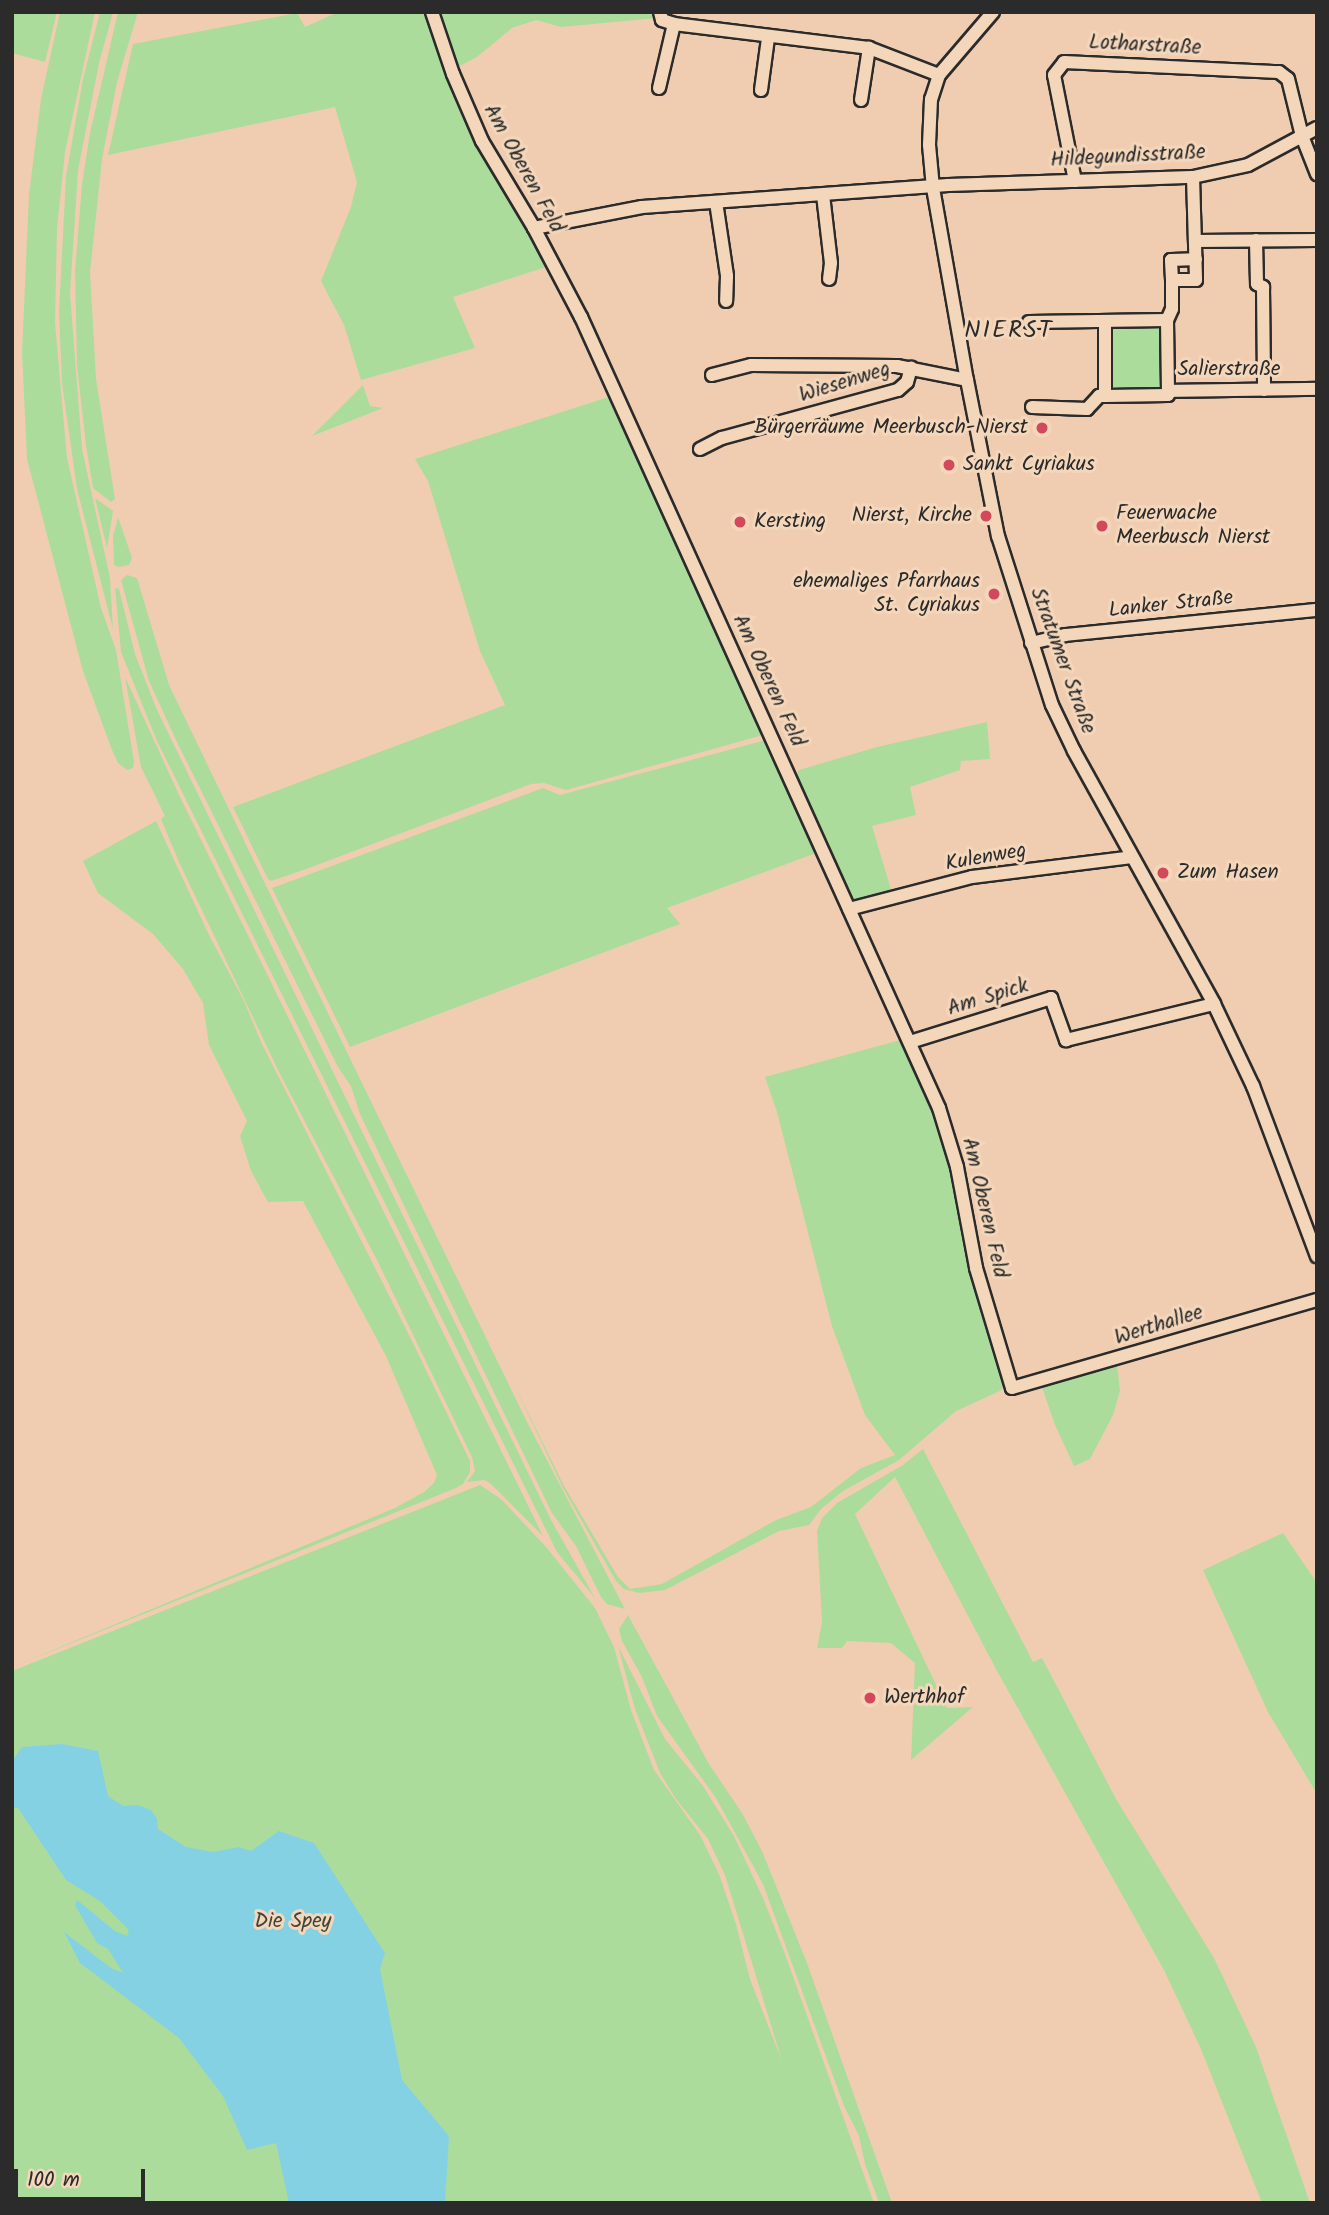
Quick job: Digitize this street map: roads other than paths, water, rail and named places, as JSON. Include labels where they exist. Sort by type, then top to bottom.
[{"type":"street","name":"Am Oberen Feld","points":[[432,12],[453,74],[482,141],[534,228],[581,317],[910,1042],[948,1133],[976,1268],[1012,1388]]},
{"type":"street","points":[[660,12],[662,20],[674,24],[768,38],[869,48],[939,75],[993,12]]},
{"type":"street","points":[[660,88],[674,24]]},
{"type":"street","points":[[761,90],[768,38]]},
{"type":"street","points":[[861,100],[869,48]]},
{"type":"street","name":"Lotharstraße","points":[[1075,181],[1054,75],[1064,62],[1279,72],[1288,79],[1302,136]]},
{"type":"street","name":"Stratumer Straße","points":[[939,75],[931,99],[929,145],[933,188],[998,536],[1031,643],[1052,705],[1214,1004],[1253,1086],[1317,1256]]},
{"type":"street","name":"Hildegundisstraße","points":[[534,228],[642,207],[933,188],[1193,177],[1248,165],[1317,128]]},
{"type":"street","points":[[1302,136],[1317,174]]},
{"type":"street","points":[[1193,177],[1196,259],[1196,280],[1171,280],[1171,260],[1196,259]]},
{"type":"street","points":[[823,195],[831,262],[829,279]]},
{"type":"street","points":[[716,202],[727,276],[726,301]]},
{"type":"street","points":[[1256,240],[1257,284],[1263,287],[1264,390]]},
{"type":"street","points":[[1195,241],[1317,240]]},
{"type":"street","name":"Salierstraße","points":[[1171,280],[1172,309],[1167,320],[1168,391],[1317,389]]},
{"type":"street","points":[[1029,322],[1167,320]]},
{"type":"street","points":[[1105,321],[1105,396]]},
{"type":"street","name":"Wiesenweg","points":[[712,375],[751,365],[911,368],[967,380]]},
{"type":"street","name":"Wiesenweg","points":[[700,449],[722,438],[898,390],[907,382],[911,368]]},
{"type":"street","points":[[1032,407],[1087,409],[1099,396],[1168,395],[1168,391]]},
{"type":"street","name":"Lanker Straße","points":[[1031,643],[1065,635],[1317,610]]},
{"type":"street","name":"Kulenweg","points":[[849,909],[972,877],[1132,857]]},
{"type":"street","name":"Am Spick","points":[[910,1042],[1051,998],[1066,1040],[1214,1004]]},
{"type":"street","name":"Werthallee","points":[[1012,1388],[1317,1300]]},
{"type":"water","points":[[62,1744],[98,1751],[108,1796],[123,1806],[138,1805],[151,1810],[157,1819],[158,1829],[186,1847],[213,1852],[239,1847],[251,1851],[279,1831],[314,1843],[385,1953],[380,1969],[402,2080],[449,2136],[445,2203],[289,2203],[276,2143],[247,2150],[223,2096],[179,2038],[80,1963],[64,1932],[111,1968],[123,1973],[108,1949],[97,1943],[75,1905],[77,1900],[115,1931],[127,1936],[129,1930],[100,1901],[66,1880],[18,1808],[12,1807],[12,1761],[22,1747]]},
{"type":"place","name":"Bürgerräume Meerbusch-Nierst","points":[[1042,428]]},
{"type":"place","name":"Sankt Cyriakus","points":[[949,465]]},
{"type":"place","name":"Nierst, Kirche","points":[[986,516]]},
{"type":"place","name":"Kersting","points":[[740,522]]},
{"type":"place","name":"Feuerwache Meerbusch Nierst","points":[[1102,526]]},
{"type":"place","name":"ehemaliges Pfarrhaus St. Cyriakus","points":[[994,594]]},
{"type":"place","name":"Zum Hasen","points":[[1163,873]]},
{"type":"place","name":"Werthhof","points":[[870,1698]]},
{"type":"district","name":"NIERST","points":[[1009,331]]},
{"type":"park label","name":"Die Spey","points":[[293,1922]]}]
